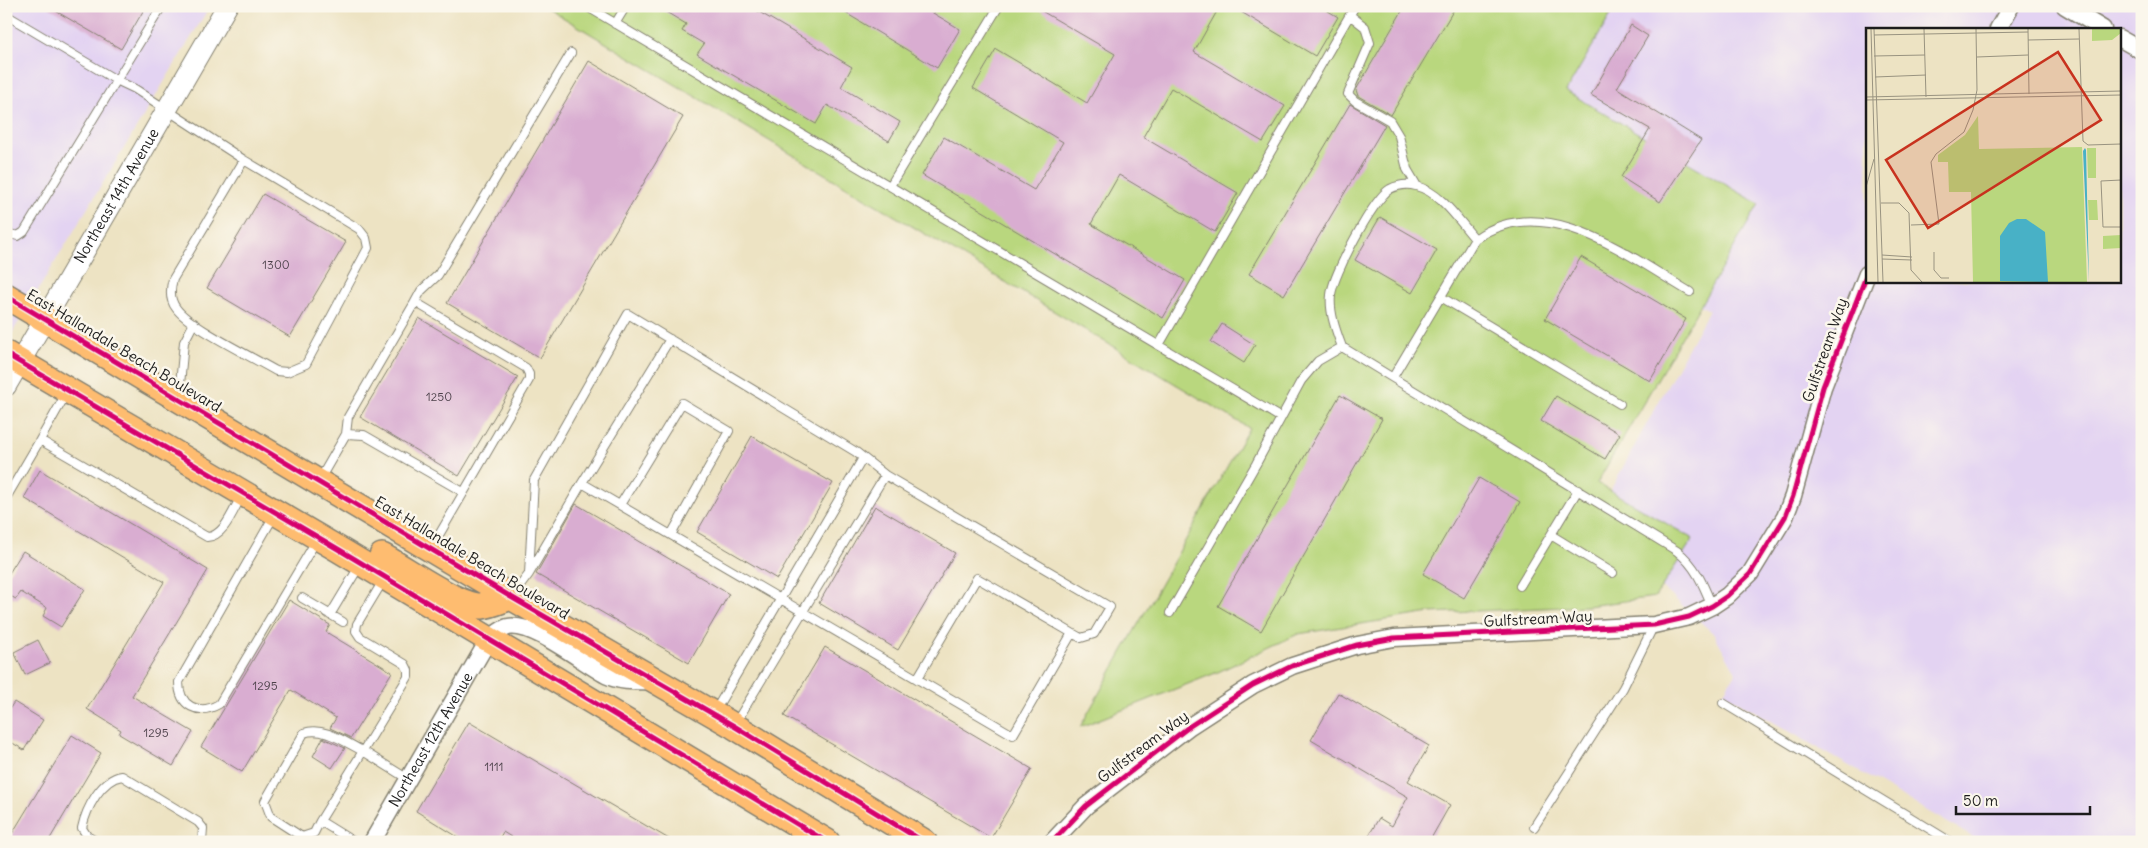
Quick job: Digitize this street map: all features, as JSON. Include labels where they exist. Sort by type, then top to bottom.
[{"type":"main road","name":"East Hallandale Beach Boulevard","points":[[6,296],[511,597],[734,726],[924,842]]},
{"type":"main road","points":[[13,358],[328,543],[827,842]]},
{"type":"main road","points":[[328,543],[377,553],[448,594],[480,606],[511,597]]},
{"type":"street","name":"Northeast 14th Avenue","points":[[6,386],[13,358],[45,318],[228,6]]},
{"type":"street","points":[[1999,28],[2011,6]]},
{"type":"street","points":[[2065,6],[2101,28]]},
{"type":"street","points":[[2120,39],[2142,52]]},
{"type":"street","name":"Gulfstream Way","points":[[1052,842],[1086,806],[1190,726],[1253,685],[1292,666],[1357,645],[1394,638],[1654,626],[1689,617],[1728,596],[1750,574],[1784,517],[1793,496],[1823,387],[1866,277]]},
{"type":"street","points":[[489,639],[508,627],[527,630],[608,676],[622,681],[662,684]]},
{"type":"street","name":"Northeast 12th Avenue","points":[[372,842],[489,639]]},
{"type":"lane","points":[[6,233],[18,236],[24,232],[162,6]]},
{"type":"lane","points":[[586,6],[1281,418]]},
{"type":"lane","points":[[615,24],[626,6]]},
{"type":"lane","points":[[890,186],[999,6]]},
{"type":"lane","points":[[1159,345],[1351,16],[1355,6]]},
{"type":"lane","points":[[6,14],[167,109],[244,160],[359,229],[366,238],[368,248],[306,364],[287,372],[276,371],[194,324],[175,307],[171,298],[170,288],[173,279],[244,160]]},
{"type":"lane","points":[[1351,16],[1364,28],[1370,43],[1348,94],[1355,101],[1390,121],[1399,136],[1407,169],[1417,186]]},
{"type":"lane","points":[[319,482],[346,434],[348,417],[415,302],[422,291],[438,275],[571,54]]},
{"type":"lane","points":[[1475,239],[1432,193],[1417,186],[1403,185],[1390,189],[1378,200],[1338,270],[1330,295],[1333,322],[1342,347],[1678,551],[1691,562],[1702,580],[1712,606]]},
{"type":"lane","points":[[1393,377],[1475,239],[1488,230],[1505,225],[1532,222],[1562,225],[1593,235],[1690,292]]},
{"type":"lane","points":[[1441,297],[1620,404]]},
{"type":"lane","points":[[415,302],[526,368],[529,374],[528,380],[430,548]]},
{"type":"lane","points":[[529,574],[534,480],[628,314],[863,458],[885,476],[1110,607],[1094,634],[1081,638],[977,578],[917,679]]},
{"type":"lane","points":[[179,399],[184,342],[194,324]]},
{"type":"lane","points":[[511,597],[529,574],[582,482],[670,339]]},
{"type":"lane","points":[[1170,613],[1302,381],[1318,361],[1342,347]]},
{"type":"lane","points":[[6,498],[69,390]]},
{"type":"lane","points":[[620,505],[682,402],[729,431],[671,534]]},
{"type":"lane","points":[[346,434],[364,435],[463,492]]},
{"type":"lane","points":[[40,440],[207,537],[214,536],[220,532],[243,493]]},
{"type":"lane","points":[[713,714],[863,458]]},
{"type":"lane","points":[[734,726],[885,476]]},
{"type":"lane","points":[[582,482],[1013,734],[1072,633]]},
{"type":"lane","points":[[1520,586],[1578,490]]},
{"type":"lane","points":[[276,513],[179,682],[179,692],[182,699],[190,706],[198,710],[210,710],[220,704],[328,543]]},
{"type":"lane","points":[[1551,535],[1613,573]]},
{"type":"lane","points":[[330,615],[361,563]]},
{"type":"lane","points":[[385,577],[357,624],[356,631],[360,636],[405,664],[408,676],[363,752],[320,822],[314,833],[302,837],[276,822],[266,808],[265,801],[304,733],[313,730],[323,732],[363,752],[408,779]]},
{"type":"lane","points":[[302,598],[343,622]]},
{"type":"lane","points":[[1534,827],[1623,688],[1654,626]]},
{"type":"lane","points":[[1723,703],[1951,842]]},
{"type":"lane","points":[[96,842],[87,836],[82,828],[84,818],[108,781],[122,776],[198,822],[203,828],[202,842]]},
{"type":"lane","points":[[320,822],[354,842]]},
{"type":"shaded area","points":[[6,6],[210,6],[6,343]]},
{"type":"shaded area","points":[[1513,6],[2142,6],[2142,842],[1981,842],[1723,693],[1736,672],[1714,634],[1592,524],[1709,310],[1427,151]]},
{"type":"green space","points":[[544,6],[1616,6],[1566,91],[1759,204],[1597,483],[1693,539],[1655,597],[1587,606],[1430,613],[1298,634],[1218,672],[1080,727],[1249,428]]},
{"type":"building","points":[[47,6],[146,6],[121,49]]},
{"type":"building","points":[[656,6],[749,6],[852,67],[841,87],[900,122],[889,141],[827,105],[816,124],[697,54],[704,44],[682,31],[686,24]]},
{"type":"building","points":[[834,6],[921,6],[960,29],[937,68]]},
{"type":"building","points":[[1033,6],[1220,6],[1194,52],[1285,106],[1263,142],[1171,88],[1143,137],[1238,193],[1215,232],[1119,175],[1091,224],[1185,280],[1163,318],[922,175],[944,137],[1034,190],[1063,142],[973,88],[996,49],[1087,103],[1115,54]]},
{"type":"building","points":[[1231,6],[1320,6],[1338,17],[1315,56]]},
{"type":"building","points":[[1405,6],[1456,6],[1391,115],[1358,96],[1356,90]]},
{"type":"building","points":[[1631,25],[1648,36],[1617,88],[1701,140],[1660,202],[1621,177],[1650,129],[1591,95]]},
{"type":"building","points":[[589,61],[683,117],[540,358],[447,303]]},
{"type":"building","points":[[1350,104],[1385,125],[1284,295],[1249,274]]},
{"type":"building","points":[[263,194],[346,242],[290,337],[207,288]]},
{"type":"building","points":[[1380,217],[1437,250],[1412,293],[1355,260]]},
{"type":"building","points":[[1581,257],[1686,319],[1650,381],[1545,319]]},
{"type":"building","points":[[419,318],[518,377],[459,476],[360,417]]},
{"type":"building","points":[[1222,324],[1255,345],[1244,363],[1211,342]]},
{"type":"building","points":[[1340,395],[1382,419],[1261,631],[1218,606]]},
{"type":"building","points":[[1556,396],[1620,434],[1605,459],[1541,421]]},
{"type":"building","points":[[752,436],[833,483],[777,579],[697,532]]},
{"type":"building","points":[[40,470],[208,570],[132,696],[193,732],[173,766],[119,734],[121,730],[87,709],[164,582],[24,498]]},
{"type":"building","points":[[1479,478],[1520,502],[1464,598],[1423,574]]},
{"type":"building","points":[[576,504],[729,594],[689,663],[536,574]]},
{"type":"building","points":[[875,506],[955,553],[898,650],[819,603]]},
{"type":"building","points":[[23,551],[85,589],[61,627],[43,616],[47,608],[21,592],[16,599],[6,594],[6,578]]},
{"type":"building","points":[[289,600],[330,625],[326,632],[392,672],[351,738],[330,728],[336,718],[291,690],[242,772],[201,747]]},
{"type":"building","points":[[38,640],[50,663],[25,675],[14,652]]},
{"type":"building","points":[[825,647],[1032,769],[991,838],[784,716]]},
{"type":"building","points":[[1338,693],[1429,746],[1408,781],[1450,805],[1429,842],[1365,842],[1379,818],[1392,826],[1408,797],[1311,740]]},
{"type":"building","points":[[14,702],[43,720],[24,750],[6,739],[6,714]]},
{"type":"building","points":[[469,722],[674,842],[519,842],[503,832],[497,842],[466,842],[416,811]]},
{"type":"building","points":[[72,735],[101,753],[48,842],[7,842]]},
{"type":"building","points":[[323,738],[345,748],[332,768],[313,756]]},
{"type":"cycle path","points":[[1052,842],[1086,806],[1190,726],[1253,685],[1292,666],[1357,645],[1394,638],[1654,625],[1689,617],[1727,596],[1750,574],[1785,517],[1793,496],[1823,387],[1866,277]]},
{"type":"cycle path","points":[[6,296],[511,597],[734,726],[924,842]]},
{"type":"cycle path","points":[[6,354],[338,549],[827,842]]}]
